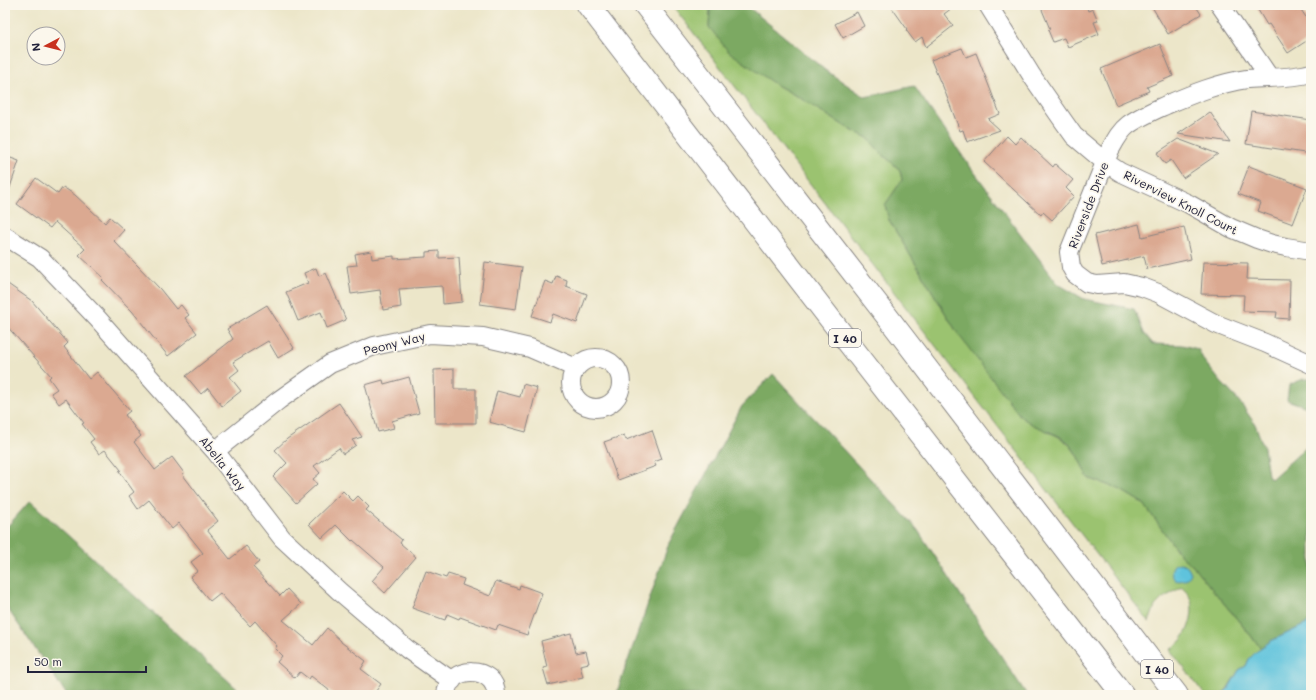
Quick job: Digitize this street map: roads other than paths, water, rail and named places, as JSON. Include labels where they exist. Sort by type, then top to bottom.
[{"type":"highway","name":"I 40","points":[[588,5],[850,346],[1123,695]]},
{"type":"highway","name":"I 40","points":[[645,5],[886,315],[1177,695]]},
{"type":"street","name":"Riverview Knoll Court","points":[[988,5],[1032,76],[1074,136],[1105,162],[1120,172],[1189,204],[1231,228],[1272,244],[1311,251]]},
{"type":"street","points":[[1220,5],[1270,78]]},
{"type":"street","name":"Riverside Drive","points":[[1311,73],[1294,76],[1248,79],[1210,87],[1152,112],[1128,126],[1117,138],[1110,150],[1069,252],[1075,274],[1087,283],[1097,285],[1124,283],[1142,287],[1158,293],[1216,324],[1265,343],[1311,364]]},
{"type":"street","name":"Abelia Way","points":[[5,236],[40,258],[98,318],[215,451],[282,538],[339,591],[408,649],[449,688],[460,674],[472,671],[483,674],[492,681],[497,692],[496,695]]},
{"type":"street","name":"Peony Way","points":[[215,451],[279,400],[330,364],[374,346],[430,334],[483,337],[530,348],[576,368]]},
{"type":"water","points":[[1180,563],[1186,565],[1191,573],[1186,579],[1180,581],[1175,580],[1172,569],[1174,565]]},
{"type":"water","points":[[1311,622],[1311,695],[1221,695],[1228,689],[1239,670],[1246,666],[1249,659],[1259,649],[1271,641]]}]
